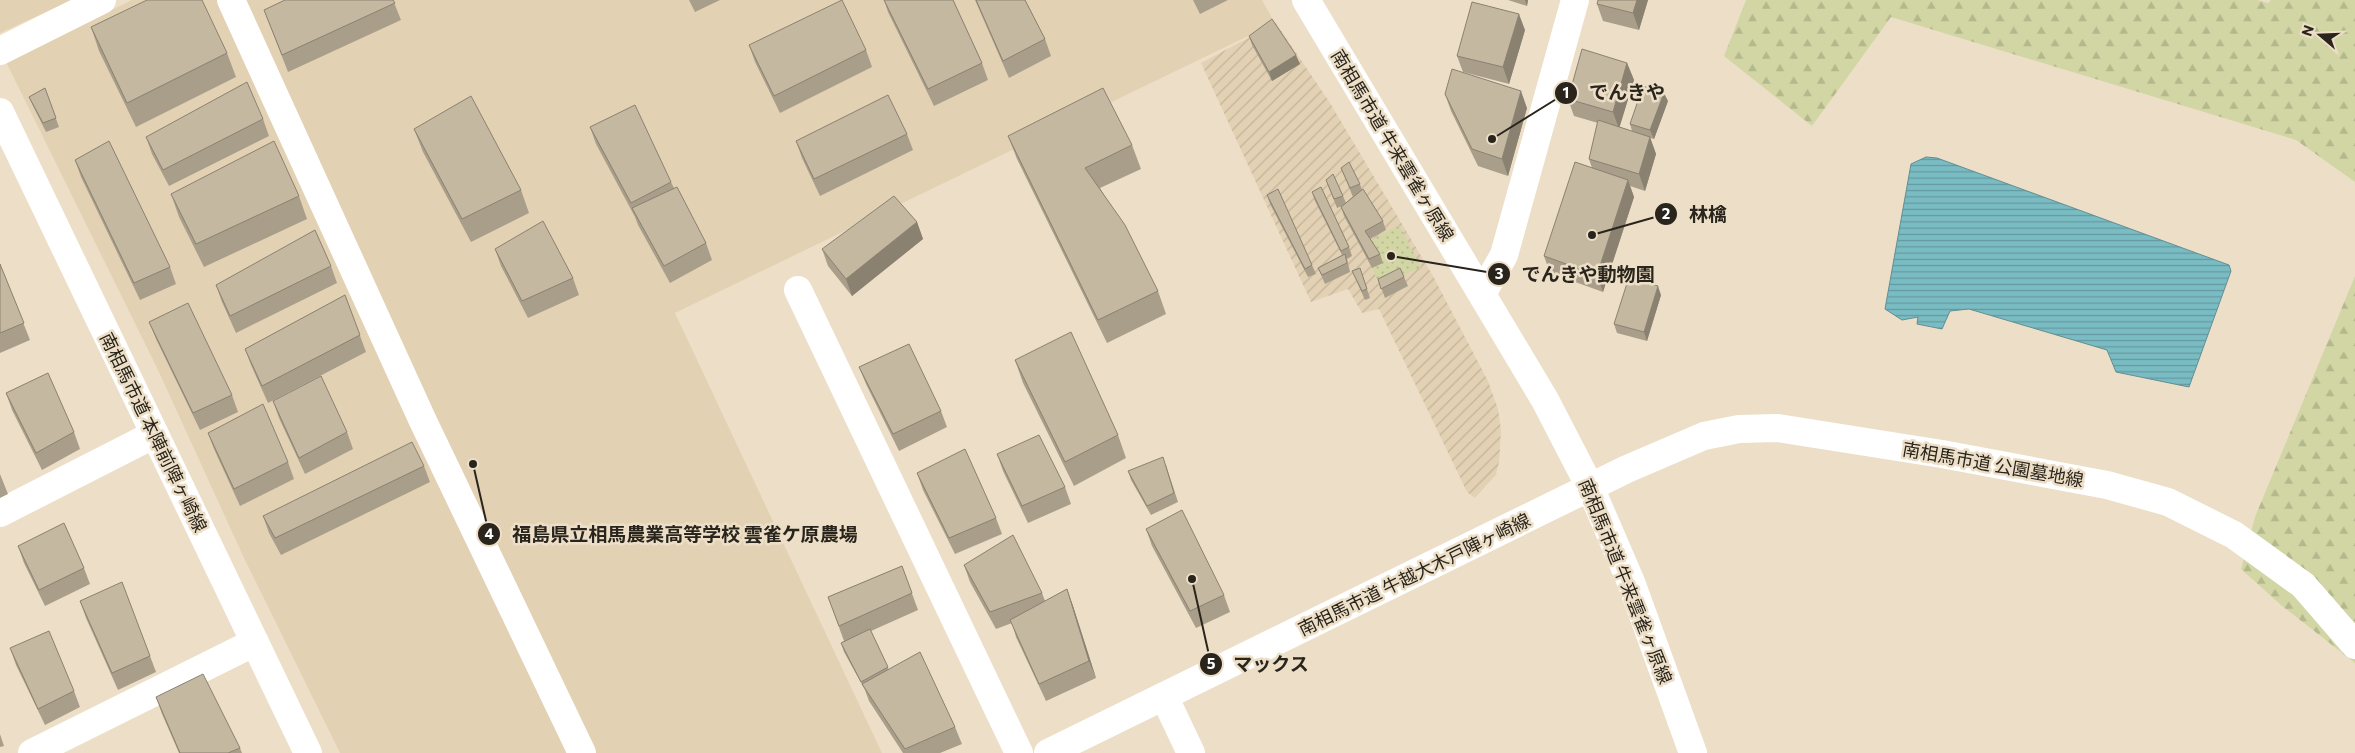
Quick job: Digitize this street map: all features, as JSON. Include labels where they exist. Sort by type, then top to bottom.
[{"type":"street","points":[[0,51],[102,0]]},
{"type":"street","points":[[232,0],[422,419],[582,753]]},
{"type":"street","name":"南相馬市道 牛来雲雀ヶ原線","points":[[1306,0],[1546,400],[1590,487],[1630,582],[1693,753]]},
{"type":"street","points":[[1482,294],[1504,255],[1575,0]]},
{"type":"street","name":"南相馬市道 本陣前陣ヶ崎線","points":[[0,112],[308,753]]},
{"type":"street","points":[[798,290],[1019,753]]},
{"type":"street","name":"南相馬市道 公園墓地線","points":[[1590,487],[1704,436],[1739,429],[1778,428],[1942,454],[2107,485],[2168,502],[2234,535],[2303,586],[2355,645]]},
{"type":"street","points":[[0,513],[156,434]]},
{"type":"street","name":"南相馬市道 牛越大木戸陣ヶ崎線","points":[[1048,753],[1590,487]]},
{"type":"street","points":[[32,753],[255,642]]},
{"type":"street","points":[[1164,696],[1191,753]]},
{"type":"shaded area","points":[[0,0],[72,0],[0,33]]},
{"type":"shaded area","points":[[132,0],[1262,0],[1275,23],[675,313],[882,753],[340,753],[244,558],[158,370],[6,62]]},
{"type":"shaded area","points":[[1276,23],[1330,103],[1433,276],[1488,381],[1498,409],[1501,430],[1499,462],[1496,475],[1475,498],[1467,492],[1379,309],[1362,313],[1348,289],[1311,302],[1201,63]]},
{"type":"green space","points":[[1746,0],[2257,0],[2268,3],[2271,0],[2355,0],[2355,182],[2296,140],[1891,17],[1812,126],[1724,56]]},
{"type":"green space","points":[[1399,225],[1421,267],[1380,286],[1362,245]]},
{"type":"green space","points":[[2355,276],[2355,663],[2282,606],[2241,569],[2255,517]]},
{"type":"water","points":[[1926,157],[1937,158],[2229,265],[2231,271],[2189,387],[2116,372],[2107,350],[1969,309],[1950,311],[1942,329],[1917,324],[1918,317],[1902,320],[1885,309],[1911,164]]},
{"type":"building","points":[[147,0],[202,0],[227,53],[127,103],[91,27]]},
{"type":"building","points":[[285,0],[393,0],[395,3],[282,55],[264,10]]},
{"type":"building","points":[[842,0],[866,50],[774,96],[749,45]]},
{"type":"building","points":[[884,0],[953,0],[982,63],[928,89]]},
{"type":"building","points":[[976,0],[1025,0],[1045,39],[1003,61]]},
{"type":"building","points":[[1598,0],[1637,0],[1633,13],[1597,4]]},
{"type":"building","points":[[1472,2],[1519,14],[1503,67],[1457,56]]},
{"type":"building","points":[[1272,19],[1296,55],[1269,72],[1249,36]]},
{"type":"building","points":[[1582,49],[1627,63],[1613,112],[1568,99]]},
{"type":"building","points":[[1452,69],[1521,91],[1502,159],[1472,149],[1445,94]]},
{"type":"building","points":[[247,82],[263,119],[163,170],[146,137]]},
{"type":"building","points":[[1643,86],[1664,93],[1650,130],[1630,124]]},
{"type":"building","points":[[45,88],[56,118],[43,123],[29,97]]},
{"type":"building","points":[[1103,88],[1132,145],[1085,168],[1125,225],[1158,291],[1098,320],[1008,136]]},
{"type":"building","points":[[888,95],[907,134],[814,179],[796,141]]},
{"type":"building","points":[[471,96],[521,190],[462,219],[414,129]]},
{"type":"building","points":[[635,105],[671,182],[631,203],[590,127]]},
{"type":"building","points":[[1598,120],[1650,137],[1639,174],[1589,159]]},
{"type":"building","points":[[109,141],[170,267],[134,283],[75,160]]},
{"type":"building","points":[[274,141],[299,196],[196,244],[171,194]]},
{"type":"building","points":[[1349,162],[1360,184],[1350,188],[1341,168]]},
{"type":"building","points":[[1575,162],[1628,180],[1597,275],[1544,256]]},
{"type":"building","points":[[1333,174],[1343,196],[1334,199],[1326,180]]},
{"type":"building","points":[[677,187],[706,243],[664,266],[632,208]]},
{"type":"building","points":[[1321,187],[1349,247],[1341,251],[1312,192]]},
{"type":"building","points":[[1278,189],[1312,265],[1305,269],[1267,195]]},
{"type":"building","points":[[1363,189],[1383,221],[1365,231],[1380,254],[1369,259],[1341,207]]},
{"type":"building","points":[[894,196],[917,222],[846,279],[822,249]]},
{"type":"building","points":[[543,221],[573,278],[522,301],[495,249]]},
{"type":"building","points":[[315,230],[331,266],[230,316],[216,285]]},
{"type":"building","points":[[1345,254],[1347,263],[1322,275],[1318,268]]},
{"type":"building","points":[[0,264],[24,323],[0,333]]},
{"type":"building","points":[[1360,268],[1367,289],[1362,291],[1352,271]]},
{"type":"building","points":[[1400,268],[1404,277],[1381,289],[1378,279]]},
{"type":"building","points":[[1629,277],[1658,286],[1644,332],[1614,324]]},
{"type":"building","points":[[345,295],[360,335],[262,386],[245,349]]},
{"type":"building","points":[[188,303],[232,395],[193,413],[149,322]]},
{"type":"building","points":[[1071,332],[1118,435],[1065,462],[1015,360]]},
{"type":"building","points":[[909,344],[941,411],[893,434],[859,367]]},
{"type":"building","points":[[48,373],[74,432],[36,453],[6,393]]},
{"type":"building","points":[[321,376],[347,432],[299,458],[273,401]]},
{"type":"building","points":[[263,404],[288,462],[234,489],[208,433]]},
{"type":"building","points":[[1039,435],[1065,487],[1022,506],[997,454]]},
{"type":"building","points":[[412,442],[424,466],[275,538],[263,516]]},
{"type":"building","points":[[965,449],[996,518],[949,538],[917,473]]},
{"type":"building","points":[[1163,457],[1174,493],[1147,506],[1128,471]]},
{"type":"building","points":[[1182,510],[1224,595],[1190,611],[1146,529]]},
{"type":"building","points":[[64,523],[84,568],[39,590],[18,546]]},
{"type":"building","points":[[1013,535],[1042,593],[990,612],[964,565]]},
{"type":"building","points":[[902,566],[912,593],[839,626],[828,597]]},
{"type":"building","points":[[122,582],[150,656],[112,673],[80,601]]},
{"type":"building","points":[[1067,589],[1089,661],[1039,684],[1010,620]]},
{"type":"building","points":[[870,629],[888,667],[861,682],[841,643]]},
{"type":"building","points":[[49,631],[74,691],[38,709],[10,648]]},
{"type":"building","points":[[920,652],[955,727],[905,749],[862,684]]},
{"type":"building","points":[[203,674],[240,748],[228,753],[180,753],[156,697]]},
{"type":"place","name":"でんきや","points":[[1492,139]]},
{"type":"place","name":"林檎","points":[[1592,235]]},
{"type":"place","name":"でんきや動物園","points":[[1391,256]]},
{"type":"place","name":"福島県立相馬農業高等学校 雲雀ケ原農場","points":[[473,464]]},
{"type":"place","name":"マックス","points":[[1192,579]]}]
